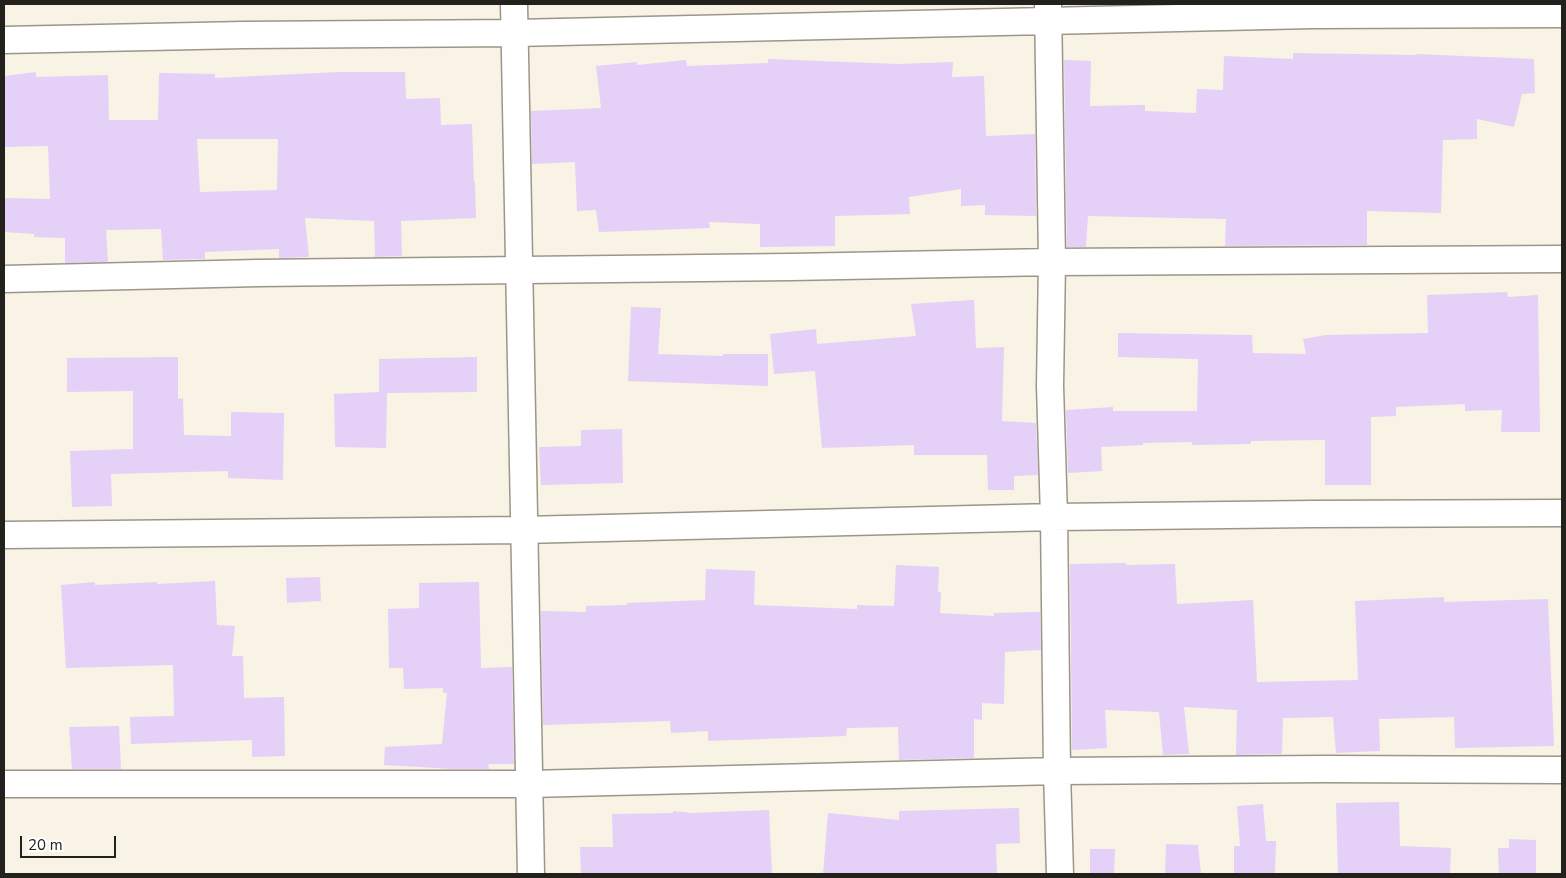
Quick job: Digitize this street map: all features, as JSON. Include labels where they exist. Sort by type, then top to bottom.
[{"type":"street","points":[[514,4],[531,874]]},
{"type":"street","points":[[1048,12],[1052,262],[1050,386],[1060,874]]},
{"type":"street","points":[[4,40],[244,35],[515,33],[1048,12],[1312,15],[1562,14]]},
{"type":"street","points":[[4,279],[258,273],[1052,262],[1562,259]]},
{"type":"street","points":[[4,535],[524,530],[1054,517],[1562,513]]},
{"type":"street","points":[[4,784],[529,784],[1057,771],[1562,770]]},
{"type":"building","points":[[1293,53],[1416,54],[1534,59],[1535,93],[1522,94],[1514,127],[1477,119],[1477,139],[1443,140],[1441,213],[1367,211],[1367,245],[1225,246],[1226,219],[1088,216],[1086,247],[1067,247],[1064,60],[1091,61],[1090,106],[1145,105],[1145,111],[1196,113],[1197,89],[1223,90],[1224,56],[1293,59]]},
{"type":"building","points":[[768,59],[898,64],[953,62],[952,77],[984,76],[986,136],[1035,134],[1036,216],[985,215],[985,205],[961,206],[961,189],[909,197],[910,214],[835,216],[835,246],[760,247],[760,224],[709,222],[710,228],[599,232],[596,210],[577,211],[575,162],[532,164],[531,111],[601,108],[596,66],[637,62],[637,65],[686,60],[687,66],[768,63]]},
{"type":"building","points":[[36,72],[36,77],[108,75],[109,120],[158,120],[159,73],[215,74],[215,78],[339,72],[405,72],[406,99],[440,98],[441,125],[472,124],[476,218],[401,221],[402,256],[375,257],[374,221],[305,218],[309,257],[279,258],[279,249],[205,252],[205,259],[163,260],[161,229],[106,230],[108,262],[65,263],[65,238],[34,237],[34,234],[4,232],[4,198],[50,199],[48,146],[4,147],[4,76]],"holes":[[[197,139],[278,139],[277,190],[200,192]]]},
{"type":"building","points":[[1507,292],[1508,297],[1538,295],[1540,432],[1501,432],[1502,410],[1465,411],[1465,404],[1396,407],[1396,416],[1371,417],[1371,485],[1325,485],[1325,440],[1251,441],[1251,444],[1192,445],[1192,442],[1143,443],[1143,445],[1101,447],[1102,471],[1068,473],[1066,410],[1113,407],[1113,411],[1197,411],[1198,359],[1118,357],[1118,333],[1252,335],[1253,353],[1306,354],[1303,339],[1326,335],[1428,333],[1427,295]]},
{"type":"building","points":[[974,300],[976,348],[1004,347],[1002,421],[1036,423],[1038,475],[1014,476],[1014,490],[988,490],[987,455],[914,455],[914,445],[822,448],[815,371],[774,374],[770,334],[816,329],[817,344],[916,336],[911,304]]},
{"type":"building","points":[[631,307],[661,308],[658,354],[723,356],[723,354],[768,354],[768,386],[628,381]]},
{"type":"building","points":[[178,357],[178,399],[183,398],[184,435],[231,436],[231,412],[284,413],[283,480],[228,478],[228,471],[111,474],[112,506],[72,507],[70,451],[133,449],[133,391],[67,392],[67,358]]},
{"type":"building","points":[[477,357],[477,392],[387,393],[386,448],[335,447],[334,394],[379,392],[379,359]]},
{"type":"building","points":[[622,429],[623,483],[541,485],[539,447],[581,446],[581,430]]},
{"type":"building","points":[[1126,563],[1126,565],[1175,564],[1177,604],[1253,600],[1257,682],[1358,680],[1355,601],[1444,597],[1444,602],[1548,599],[1554,746],[1455,748],[1454,717],[1379,719],[1380,751],[1336,753],[1333,717],[1283,718],[1282,754],[1236,755],[1237,710],[1184,707],[1189,754],[1163,755],[1159,712],[1105,710],[1107,748],[1072,750],[1070,564]]},
{"type":"building","points":[[896,565],[939,567],[938,592],[941,592],[940,613],[994,616],[994,613],[1040,612],[1041,650],[1005,652],[1004,704],[982,703],[982,720],[974,719],[974,758],[899,760],[898,727],[847,728],[846,736],[708,741],[708,731],[671,733],[670,721],[543,725],[541,611],[586,612],[586,606],[705,600],[706,569],[755,571],[754,605],[857,609],[857,605],[894,606]]},
{"type":"building","points":[[320,577],[321,601],[287,603],[286,578]]},
{"type":"building","points":[[215,581],[217,625],[235,626],[232,656],[243,656],[244,698],[284,697],[285,756],[252,757],[252,740],[131,744],[130,717],[174,716],[173,665],[66,668],[61,585],[95,582],[95,585]]},
{"type":"building","points":[[479,582],[481,668],[512,667],[514,764],[488,764],[489,769],[384,765],[385,747],[442,744],[447,693],[443,693],[443,688],[404,689],[403,668],[389,668],[388,609],[419,608],[419,583]]},
{"type":"building","points":[[119,726],[121,769],[72,769],[69,727]]},
{"type":"building","points":[[1399,802],[1400,846],[1451,848],[1450,874],[1338,874],[1336,803]]},
{"type":"building","points":[[1263,804],[1266,841],[1276,841],[1275,874],[1234,874],[1234,846],[1240,846],[1237,806]]},
{"type":"building","points":[[1019,808],[1020,843],[996,844],[997,874],[823,874],[828,813],[899,820],[899,811]]},
{"type":"building","points":[[769,810],[772,874],[581,874],[580,847],[613,847],[612,814]]},
{"type":"building","points":[[1509,839],[1536,840],[1536,874],[1499,874],[1498,848],[1509,848]]},
{"type":"building","points":[[1166,844],[1198,845],[1201,874],[1165,874]]},
{"type":"building","points":[[1090,849],[1115,849],[1114,874],[1090,874]]}]
